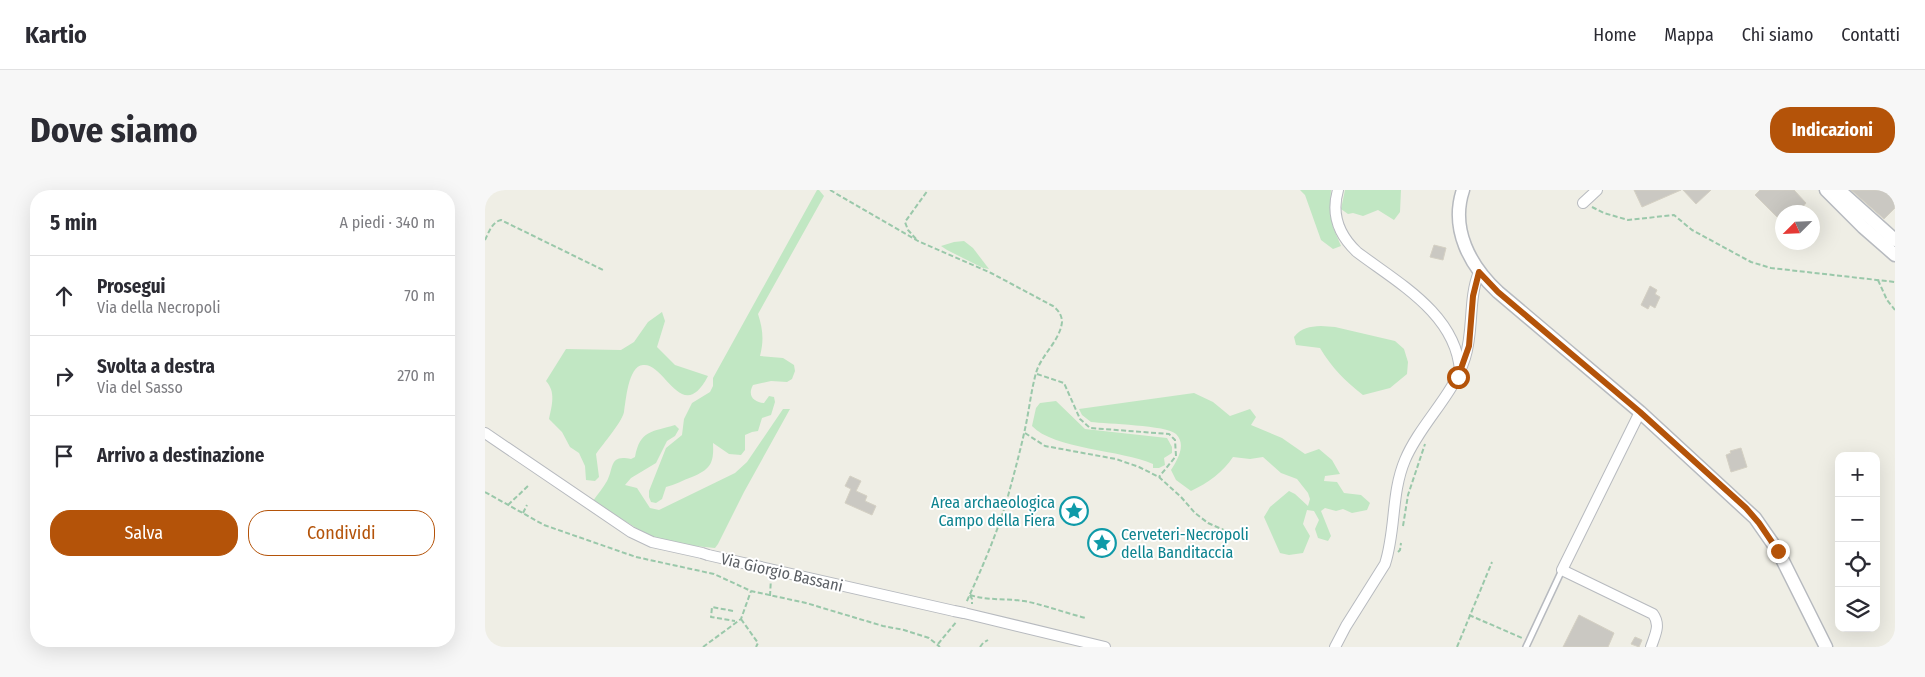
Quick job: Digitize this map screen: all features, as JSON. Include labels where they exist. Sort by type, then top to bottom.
[{"type":"street","points":[[1338,190],[1335,202],[1337,219],[1345,240],[1357,252],[1435,313],[1453,340],[1460,372]]},
{"type":"street","points":[[1463,190],[1459,203],[1460,228],[1466,250],[1479,272],[1498,292],[1640,412],[1759,523],[1778,551],[1826,647]]},
{"type":"street","points":[[1583,203],[1597,190]]},
{"type":"street","points":[[1826,190],[1867,231],[1895,255]]},
{"type":"street","points":[[1839,190],[1895,240]]},
{"type":"street","points":[[1335,647],[1385,564],[1389,553],[1400,473],[1416,438],[1460,372],[1469,346],[1473,296],[1479,272]]},
{"type":"street","points":[[1640,412],[1562,570],[1653,614],[1657,620],[1658,627],[1651,647]]},
{"type":"street","name":"Via Giorgio Bassani","points":[[485,433],[631,532],[652,542],[961,611],[1105,647]]},
{"type":"lane","points":[[1527,644],[1562,570]]},
{"type":"path","points":[[830,190],[918,241],[991,273],[1053,306],[1059,311],[1062,321],[1036,374],[1024,432],[998,530],[970,595],[937,644]]},
{"type":"path","points":[[918,241],[907,230],[905,222],[928,190]]},
{"type":"path","points":[[1583,203],[1604,213],[1628,220],[1674,215],[1701,234],[1751,262],[1771,268],[1895,282]]},
{"type":"path","points":[[485,240],[493,225],[501,220],[605,271]]},
{"type":"path","points":[[1878,280],[1887,300],[1895,310]]},
{"type":"path","points":[[1036,374],[1064,383],[1080,419],[1090,428],[1169,434],[1175,440],[1175,456],[1159,477]]},
{"type":"path","points":[[1024,432],[1045,446],[1116,459],[1159,477],[1181,496],[1195,513],[1226,531]]},
{"type":"path","points":[[1403,532],[1408,495],[1427,439]]},
{"type":"path","points":[[508,505],[529,484]]},
{"type":"path","points":[[485,492],[544,525],[636,557],[714,574],[751,591],[806,603],[883,626],[904,630],[929,638],[940,647]]},
{"type":"path","points":[[523,513],[527,506]]},
{"type":"path","points":[[1385,564],[1400,550],[1401,541]]},
{"type":"path","points":[[1457,647],[1492,562]]},
{"type":"path","points":[[770,596],[772,577]]},
{"type":"path","points":[[703,647],[741,619],[751,591]]},
{"type":"path","points":[[970,595],[989,600],[1025,601],[1086,618]]},
{"type":"path","points":[[733,611],[712,608],[711,617],[736,621]]},
{"type":"path","points":[[1469,615],[1527,644]]},
{"type":"path","points":[[741,619],[758,643],[756,647]]},
{"type":"path","points":[[980,647],[988,640]]},
{"type":"green space","points":[[817,190],[824,196],[758,314],[762,335],[760,356],[783,358],[794,365],[795,371],[792,379],[787,382],[771,381],[753,385],[751,389],[752,398],[764,403],[769,396],[774,397],[775,402],[771,415],[762,418],[758,431],[745,435],[745,450],[741,455],[729,454],[713,443],[713,456],[707,468],[698,474],[666,487],[662,499],[656,503],[651,502],[649,491],[666,448],[682,435],[684,419],[692,403],[710,392],[713,386],[713,378]]},
{"type":"green space","points":[[1300,190],[1331,190],[1330,211],[1333,227],[1341,246],[1333,249],[1321,240],[1305,195]]},
{"type":"green space","points":[[1345,190],[1401,190],[1400,212],[1394,220],[1378,210],[1363,216],[1353,213],[1348,214],[1341,209]]},
{"type":"green space","points":[[964,241],[973,248],[989,269],[983,268],[941,246]]},
{"type":"green space","points":[[662,312],[665,321],[657,347],[675,365],[708,376],[699,390],[690,395],[682,394],[651,367],[643,365],[638,367],[631,377],[623,416],[596,454],[599,477],[595,481],[586,480],[585,466],[579,453],[570,447],[562,432],[549,419],[552,394],[546,381],[566,349],[621,350],[634,342],[648,322]]},
{"type":"green space","points":[[1309,327],[1335,327],[1395,341],[1404,349],[1408,362],[1407,374],[1390,388],[1363,395],[1339,374],[1320,348],[1296,345],[1294,337],[1300,331]]},
{"type":"green space","points":[[1194,393],[1213,402],[1230,416],[1250,409],[1256,417],[1251,425],[1282,438],[1305,454],[1319,449],[1332,460],[1340,474],[1325,476],[1324,481],[1337,482],[1344,493],[1361,495],[1370,503],[1367,510],[1352,513],[1343,509],[1336,511],[1325,508],[1321,511],[1331,536],[1328,541],[1318,538],[1315,529],[1319,520],[1314,511],[1307,510],[1303,524],[1310,536],[1303,553],[1289,555],[1280,553],[1264,517],[1270,507],[1289,491],[1308,506],[1310,499],[1308,493],[1297,479],[1281,473],[1263,457],[1250,459],[1233,457],[1215,477],[1191,491],[1176,480],[1171,470],[1181,448],[1181,443],[1176,434],[1149,427],[1091,422],[1082,415],[1079,409]]},
{"type":"green space","points":[[1056,401],[1085,429],[1167,438],[1172,447],[1172,453],[1164,458],[1165,465],[1153,468],[1153,464],[1140,459],[1055,440],[1042,434],[1032,426],[1036,408],[1040,403]]},
{"type":"green space","points":[[783,409],[790,409],[715,548],[684,545],[649,536],[593,501],[607,481],[613,463],[616,460],[619,458],[631,459],[635,457],[637,448],[644,437],[654,431],[675,425],[679,429],[675,436],[667,441],[656,463],[631,478],[625,485],[637,488],[650,508],[659,510],[735,473],[747,462]]},
{"type":"building","points":[[1634,190],[1681,190],[1642,207]]},
{"type":"building","points":[[1683,190],[1711,190],[1696,204]]},
{"type":"building","points":[[1760,190],[1794,190],[1806,203],[1804,205],[1775,205],[1775,215],[1755,195]]},
{"type":"building","points":[[1851,190],[1895,190],[1895,208],[1884,219]]},
{"type":"building","points":[[1434,245],[1446,248],[1443,260],[1430,257]]},
{"type":"building","points":[[1650,286],[1657,290],[1655,294],[1660,297],[1655,308],[1650,305],[1648,309],[1641,305]]},
{"type":"building","points":[[1741,448],[1747,467],[1731,472],[1726,455],[1731,453],[1730,451]]},
{"type":"building","points":[[850,476],[861,481],[856,491],[867,496],[865,501],[876,506],[872,515],[845,503],[851,489],[845,486]]},
{"type":"building","points":[[1579,615],[1614,633],[1608,647],[1563,647]]},
{"type":"building","points":[[1635,637],[1642,640],[1639,647],[1631,644]]},
{"type":"place","name":"Area archaeologica Campo della Fiera","points":[[1074,511]]},
{"type":"place","name":"Cerveteri-Necropoli della Banditaccia","points":[[1102,543]]},
{"type":"route","points":[[1458,377],[1469,346],[1473,296],[1479,272],[1498,292],[1640,412],[1746,508],[1778,551]]}]
